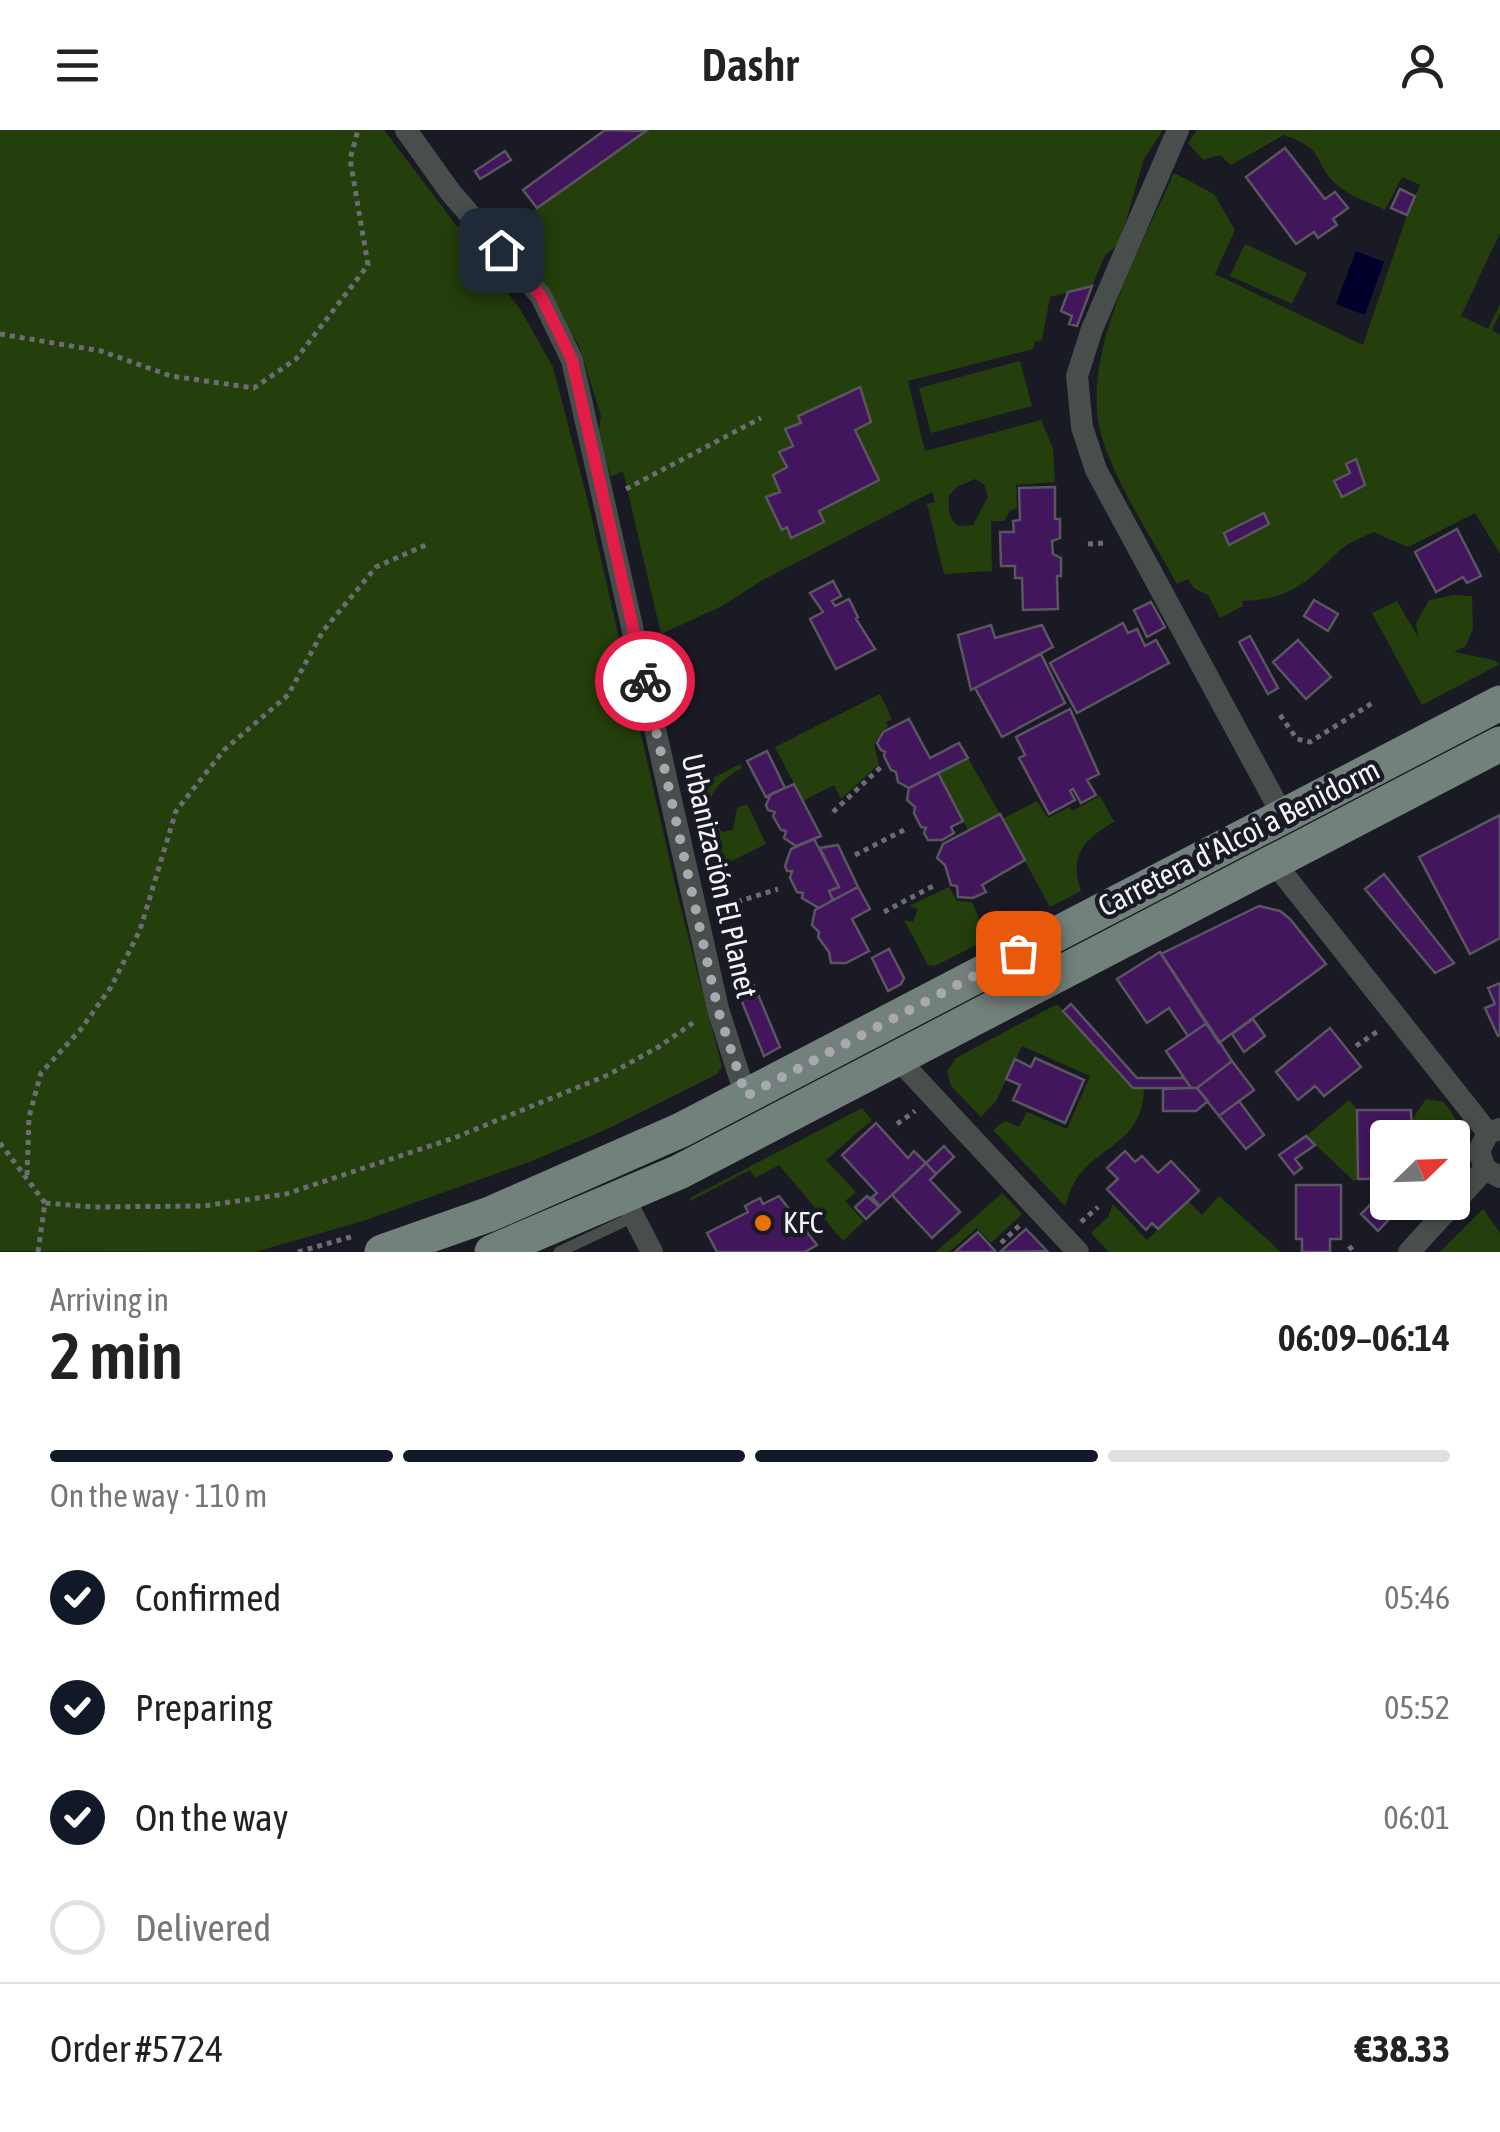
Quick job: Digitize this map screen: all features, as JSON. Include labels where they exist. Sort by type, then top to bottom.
[{"type":"main road","name":"Carretera d'Alcoi a Benidorm","points":[[382,1252],[490,1214],[681,1130],[1500,704]]},
{"type":"main road","name":"Carretera d'Alcoi a Benidorm","points":[[492,1252],[628,1207],[679,1172],[1500,744]]},
{"type":"street","name":"Urbanización El Planet","points":[[406,130],[450,192],[541,296],[572,360],[718,1010],[746,1096]]},
{"type":"street","points":[[1178,130],[1092,329],[1077,376],[1082,426],[1096,470],[1283,816]]},
{"type":"street","points":[[1273,860],[1305,906],[1494,1131],[1479,1151],[1492,1173],[1408,1252]]},
{"type":"street","points":[[898,1060],[1078,1252]]},
{"type":"street","points":[[628,1207],[652,1252]]},
{"type":"lane","points":[[559,1252],[628,1207]]},
{"type":"path","points":[[0,334],[101,351],[170,376],[254,388],[296,359],[368,265],[350,160],[358,130]]},
{"type":"path","points":[[604,499],[761,418]]},
{"type":"path","points":[[27,1175],[29,1117],[41,1073],[82,1028],[140,930],[176,811],[224,750],[288,695],[323,631],[376,567],[428,544]]},
{"type":"path","points":[[1280,715],[1297,738],[1310,742],[1374,702]]},
{"type":"path","points":[[833,812],[882,766]]},
{"type":"path","points":[[855,855],[904,830]]},
{"type":"path","points":[[884,912],[935,885]]},
{"type":"path","points":[[696,915],[778,889]]},
{"type":"path","points":[[45,1203],[93,1207],[202,1206],[286,1194],[454,1138],[608,1075],[718,1010]]},
{"type":"path","points":[[0,1143],[45,1203],[38,1252]]},
{"type":"green space","points":[[0,130],[384,130],[520,309],[553,367],[588,502],[678,897],[722,1067],[717,1074],[605,1130],[532,1161],[363,1221],[255,1252],[0,1251]]},
{"type":"green space","points":[[647,130],[1163,130],[1144,159],[1119,244],[1105,255],[1092,286],[1050,297],[1042,340],[1035,342],[1033,349],[908,381],[925,451],[1041,420],[1053,448],[1055,482],[1016,485],[1017,508],[1004,521],[991,521],[992,571],[944,574],[927,504],[935,502],[932,492],[761,581],[722,606],[661,634],[623,471],[611,477],[598,437],[601,416],[579,345],[516,253],[519,247],[506,230]],"holes":[[[975,479],[984,484],[988,497],[973,525],[958,526],[949,512],[949,495]]]},
{"type":"green space","points":[[1197,130],[1500,130],[1500,233],[1461,316],[1488,329],[1500,304],[1492,330],[1500,335],[1500,554],[1475,513],[1408,547],[1373,532],[1345,546],[1296,588],[1272,597],[1242,601],[1243,606],[1220,618],[1208,595],[1194,588],[1188,579],[1177,584],[1118,478],[1103,441],[1097,409],[1098,375],[1116,304],[1174,173],[1214,194],[1235,230],[1215,274],[1363,345],[1420,185],[1402,177],[1385,210],[1340,188],[1313,150],[1298,140],[1284,135],[1231,165],[1220,155],[1203,160],[1188,143]]},
{"type":"green space","points":[[1245,244],[1307,273],[1292,304],[1230,276]]},
{"type":"green space","points":[[1020,361],[1032,406],[931,433],[919,388]]},
{"type":"green space","points":[[1472,596],[1473,629],[1466,646],[1454,652],[1500,664],[1422,705],[1372,613],[1397,601],[1418,637],[1416,623],[1429,600]]},
{"type":"green space","points":[[880,694],[892,719],[886,722],[888,727],[881,731],[874,745],[879,764],[841,799],[834,785],[803,801],[775,747]]},
{"type":"green space","points":[[968,758],[1000,814],[968,830],[938,773]]},
{"type":"green space","points":[[740,764],[742,768],[723,781],[712,795],[715,821],[722,832],[733,830],[737,808],[747,804],[766,844],[711,871],[694,788]]},
{"type":"green space","points":[[1100,796],[1114,822],[1082,849],[1077,868],[1081,891],[1050,907],[1002,819],[1037,801],[1048,818]]},
{"type":"green space","points":[[949,887],[957,901],[972,902],[988,939],[935,966],[928,965],[904,920],[913,922],[918,909],[909,906]]},
{"type":"green space","points":[[1057,1004],[1132,1088],[1144,1089],[1136,1122],[1083,1170],[1065,1206],[993,1130],[1005,1121],[1019,1127],[1027,1112],[1067,1129],[1090,1076],[1022,1046],[996,1101],[981,1117],[951,1086],[947,1071],[956,1058]]},
{"type":"green space","points":[[1426,1099],[1444,1102],[1455,1120],[1412,1120]]},
{"type":"green space","points":[[1349,1100],[1357,1110],[1358,1179],[1354,1181],[1306,1136]]},
{"type":"green space","points":[[862,1108],[872,1120],[826,1160],[856,1192],[845,1201],[864,1221],[843,1241],[779,1165],[755,1178],[750,1170],[690,1201],[690,1198]]},
{"type":"green space","points":[[1002,1193],[1022,1214],[991,1243],[977,1228],[949,1252],[936,1252]]},
{"type":"green space","points":[[1219,1196],[1281,1252],[1109,1252],[1091,1233],[1108,1217],[1113,1204],[1147,1240],[1188,1201],[1202,1215]]},
{"type":"green space","points":[[1483,1209],[1500,1233],[1500,1252],[1440,1252]]},
{"type":"water","points":[[1356,251],[1384,262],[1365,315],[1336,304]]},
{"type":"building","points":[[605,130],[646,131],[537,208],[523,190]]},
{"type":"building","points":[[1285,148],[1325,199],[1335,192],[1348,208],[1333,219],[1337,225],[1318,238],[1314,232],[1296,244],[1246,177]]},
{"type":"building","points":[[505,151],[511,160],[480,179],[475,171]]},
{"type":"building","points":[[1400,189],[1415,196],[1407,215],[1391,208]]},
{"type":"building","points":[[1092,286],[1077,326],[1069,324],[1072,316],[1061,311],[1068,292]]},
{"type":"building","points":[[860,387],[871,422],[855,430],[879,480],[819,511],[824,522],[791,538],[787,527],[782,530],[766,497],[780,492],[773,475],[787,467],[779,452],[793,446],[785,429],[801,423],[798,416]]},
{"type":"building","points":[[1356,459],[1365,485],[1342,497],[1334,481],[1350,473],[1346,464]]},
{"type":"building","points":[[1055,487],[1055,519],[1060,519],[1060,538],[1052,541],[1053,554],[1061,558],[1058,609],[1023,610],[1022,578],[1015,578],[1015,566],[1001,566],[1000,532],[1014,532],[1013,521],[1020,520],[1019,488]]},
{"type":"building","points":[[1264,513],[1269,524],[1229,545],[1224,533]]},
{"type":"building","points":[[1457,529],[1481,576],[1467,583],[1463,577],[1436,592],[1415,552]]},
{"type":"building","points":[[833,581],[841,596],[832,601],[835,606],[849,599],[856,619],[875,649],[836,669],[810,619],[823,612],[810,593]]},
{"type":"building","points":[[1314,600],[1338,614],[1328,631],[1304,616]]},
{"type":"building","points":[[1151,602],[1165,627],[1147,637],[1134,610]]},
{"type":"building","points":[[1123,623],[1128,633],[1137,629],[1145,646],[1156,640],[1169,663],[1077,713],[1050,663]]},
{"type":"building","points":[[991,625],[995,638],[1042,625],[1053,647],[971,690],[958,635]]},
{"type":"building","points":[[1250,636],[1278,688],[1268,694],[1239,642]]},
{"type":"building","points":[[1298,640],[1331,677],[1306,699],[1273,662]]},
{"type":"building","points":[[1041,654],[1065,703],[1002,737],[975,688]]},
{"type":"building","points":[[1070,709],[1099,774],[1087,780],[1096,795],[1081,803],[1073,789],[1070,791],[1075,800],[1049,814],[1019,758],[1025,755],[1016,737]]},
{"type":"building","points":[[909,719],[930,758],[959,743],[968,758],[909,788],[898,782],[877,743],[883,732]]},
{"type":"building","points":[[767,751],[785,788],[766,797],[747,761]]},
{"type":"building","points":[[938,773],[963,821],[951,827],[954,833],[942,840],[928,840],[926,828],[921,827],[914,813],[915,807],[907,800],[909,788]]},
{"type":"building","points":[[794,784],[821,836],[796,846],[784,838],[786,831],[781,830],[773,816],[775,812],[766,805],[771,794]]},
{"type":"building","points":[[1000,814],[1025,860],[982,885],[986,892],[973,898],[958,897],[957,886],[951,885],[945,865],[937,858],[943,844]]},
{"type":"building","points":[[1500,815],[1500,938],[1470,954],[1419,857]]},
{"type":"building","points":[[814,839],[839,887],[829,891],[833,900],[819,908],[797,892],[790,878],[792,871],[785,866],[791,849]]},
{"type":"building","points":[[838,845],[858,887],[833,900],[829,891],[839,887],[820,848]]},
{"type":"building","points":[[1384,874],[1454,963],[1435,973],[1365,889]]},
{"type":"building","points":[[858,887],[870,909],[852,919],[869,951],[846,963],[831,963],[819,932],[812,925],[815,910]]},
{"type":"building","points":[[1259,906],[1280,911],[1290,919],[1326,964],[1219,1043],[1161,954]]},
{"type":"building","points":[[889,949],[904,978],[888,991],[872,958]]},
{"type":"building","points":[[1160,952],[1207,1023],[1188,1036],[1169,1008],[1147,1023],[1117,979]]},
{"type":"building","points":[[1500,983],[1498,1036],[1485,1008],[1495,1004],[1488,988]]},
{"type":"building","points":[[754,985],[780,1047],[764,1056],[738,992]]},
{"type":"building","points":[[1071,1004],[1137,1078],[1184,1078],[1191,1088],[1133,1088],[1063,1011]]},
{"type":"building","points":[[1253,1019],[1265,1036],[1244,1052],[1232,1034]]},
{"type":"building","points":[[1207,1023],[1232,1061],[1197,1088],[1191,1088],[1166,1051]]},
{"type":"building","points":[[1330,1028],[1361,1067],[1324,1096],[1315,1086],[1298,1100],[1276,1072]]},
{"type":"building","points":[[1035,1058],[1084,1080],[1065,1123],[1013,1100],[1020,1085],[1006,1079],[1015,1059],[1031,1067]]},
{"type":"building","points":[[1232,1061],[1254,1090],[1219,1116],[1197,1088]]},
{"type":"building","points":[[1197,1088],[1208,1101],[1196,1111],[1163,1111],[1163,1089]]},
{"type":"building","points":[[1239,1101],[1264,1135],[1246,1149],[1219,1116]]},
{"type":"building","points":[[1357,1110],[1411,1110],[1411,1120],[1370,1120],[1370,1179],[1358,1179]]},
{"type":"building","points":[[876,1123],[908,1158],[914,1151],[926,1163],[880,1206],[872,1197],[877,1193],[842,1155]]},
{"type":"building","points":[[1306,1136],[1315,1145],[1295,1159],[1302,1168],[1294,1174],[1279,1155]]},
{"type":"building","points":[[944,1146],[954,1157],[936,1174],[926,1163]]},
{"type":"building","points":[[1125,1151],[1135,1162],[1142,1156],[1158,1173],[1171,1161],[1199,1191],[1158,1229],[1152,1223],[1146,1230],[1107,1189],[1118,1179],[1107,1168]]},
{"type":"building","points":[[926,1163],[936,1174],[930,1180],[960,1212],[932,1238],[892,1195]]},
{"type":"building","points":[[1296,1185],[1341,1185],[1341,1239],[1330,1239],[1330,1252],[1302,1252],[1302,1239],[1296,1239]]},
{"type":"building","name":"KFC","points":[[779,1196],[817,1245],[805,1252],[717,1252],[707,1233],[748,1212],[745,1206],[760,1198],[763,1204]]},
{"type":"building","points":[[867,1196],[879,1207],[866,1219],[855,1207]]},
{"type":"building","points":[[1370,1205],[1370,1220],[1388,1220],[1378,1231],[1361,1214]]},
{"type":"building","points":[[1026,1229],[1047,1251],[1000,1252]]},
{"type":"building","points":[[978,1232],[996,1252],[955,1252]]},
{"type":"way so far","points":[[645,681],[718,1010],[746,1096],[1018,953]]},
{"type":"place","name":"KFC","points":[[763,1223]]},
{"type":"route","points":[[501,250],[541,296],[572,360],[645,681]]}]
